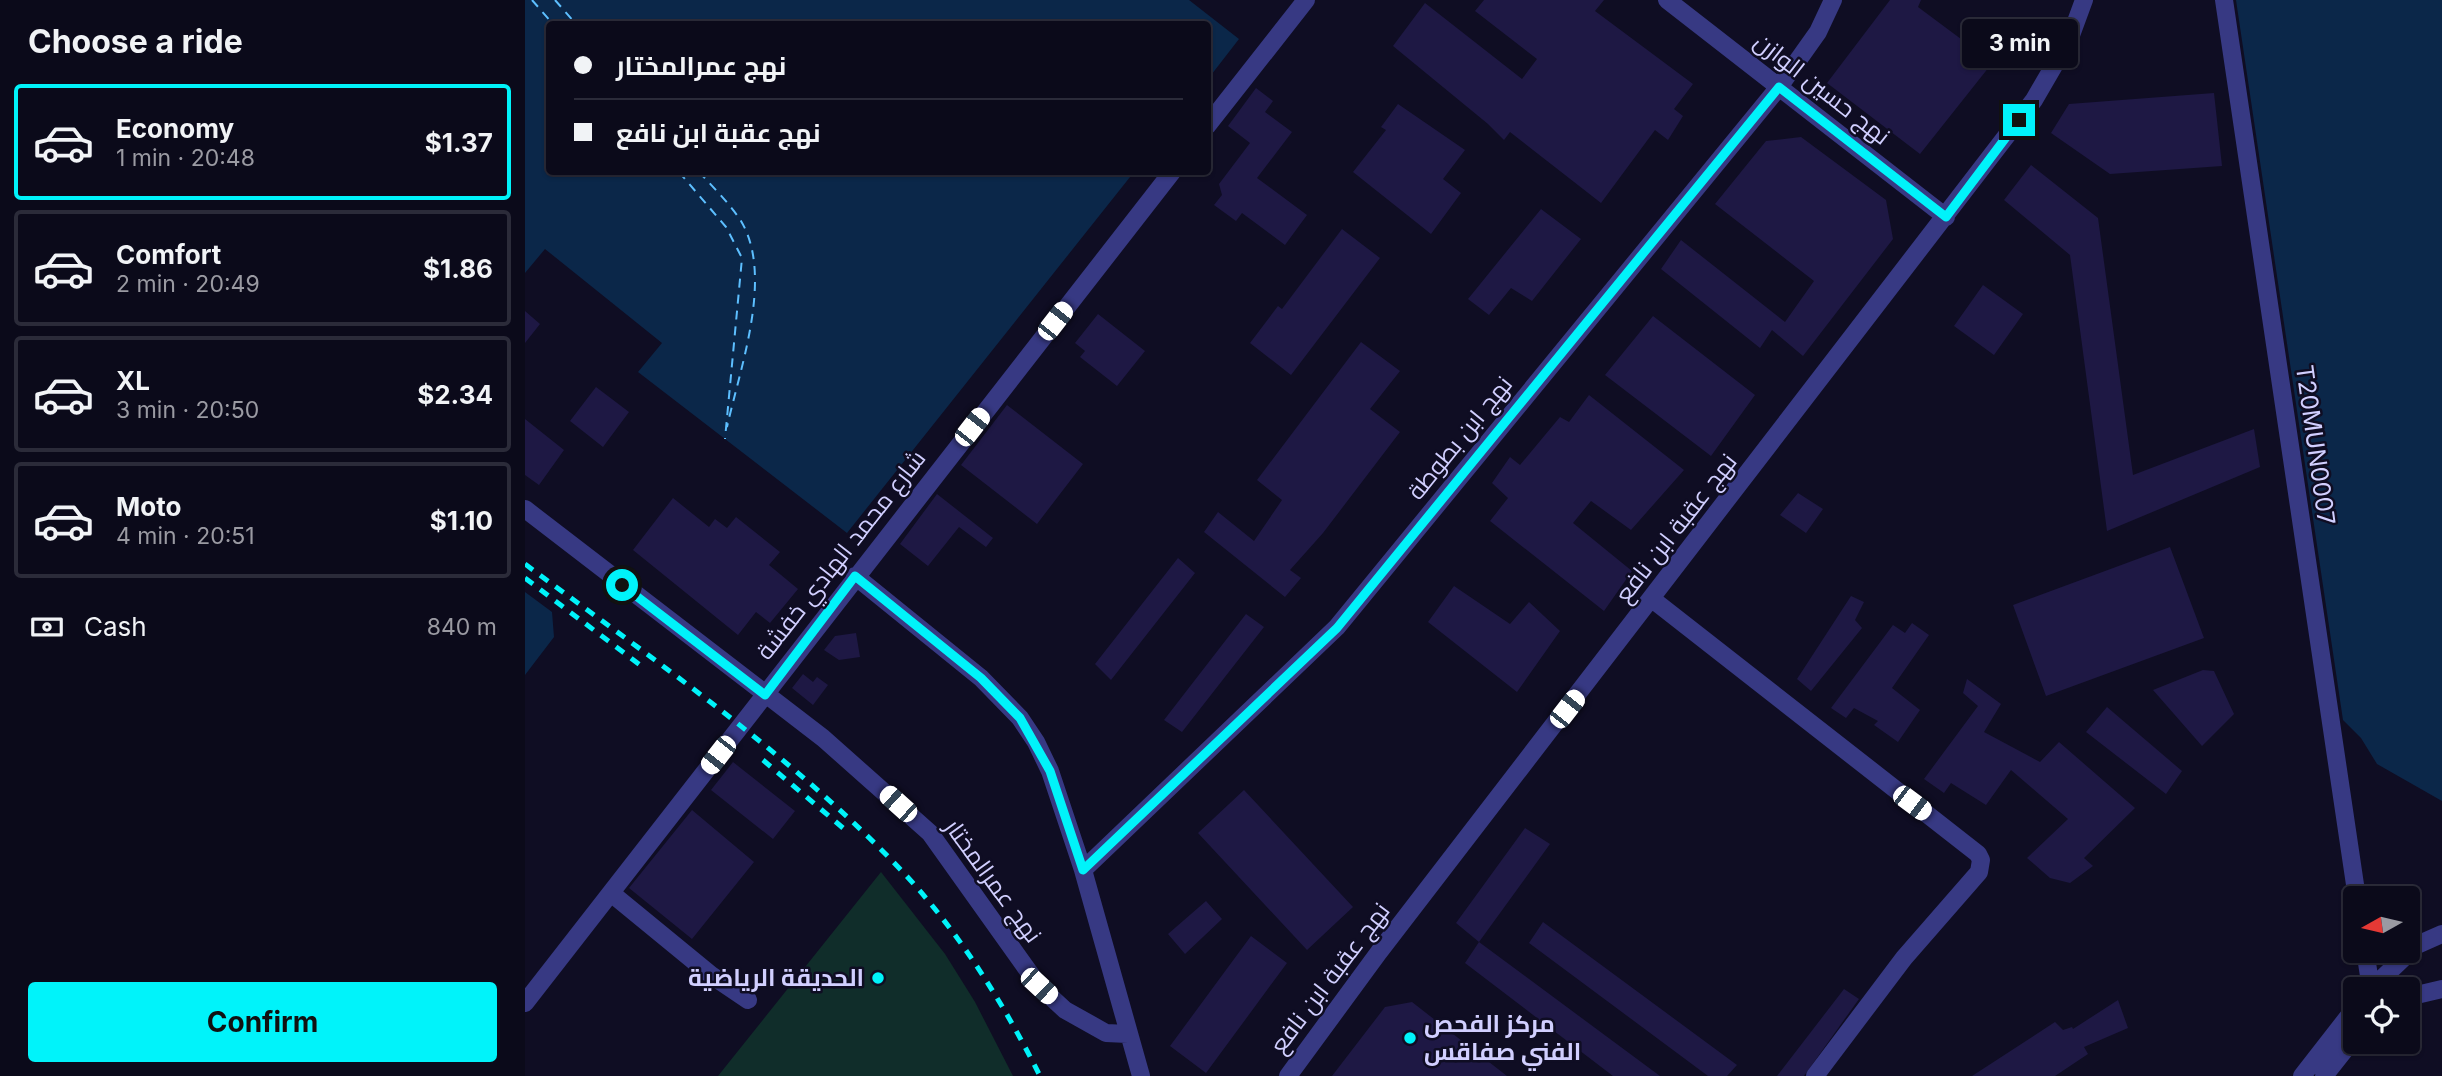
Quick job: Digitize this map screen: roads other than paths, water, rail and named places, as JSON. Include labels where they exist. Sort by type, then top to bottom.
[{"type":"street","points":[[1211,121],[1306,0]]},
{"type":"street","name":"نهج حسين الوازن","points":[[1667,0],[1946,217]]},
{"type":"street","name":"نهج ابن بطوطة","points":[[1083,870],[1337,628],[1779,87],[1818,32],[1833,0]]},
{"type":"street","name":"نهج عقبة ابن نافع","points":[[1288,1076],[1379,952],[1946,217],[2054,70],[2084,0]]},
{"type":"street","name":"T20MUN0007","points":[[2224,0],[2355,886]]},
{"type":"street","name":"شارع محمد الهادي خفشة","points":[[525,1003],[1170,175]]},
{"type":"street","name":"نهج عمرالمختار","points":[[525,509],[823,738],[930,833],[1039,986],[1065,1010],[1106,1033],[1128,1034]]},
{"type":"street","points":[[855,576],[981,678],[1020,718],[1050,771],[1083,870],[1140,1076]]},
{"type":"street","points":[[1652,599],[1978,854],[1981,860],[1979,872],[1904,958],[1815,1076]]},
{"type":"street","points":[[611,893],[711,975],[748,1000]]},
{"type":"street","points":[[2384,977],[2417,945],[2442,934]]},
{"type":"street","points":[[2420,994],[2442,989]]},
{"type":"street","points":[[2302,1076],[2343,1024]]},
{"type":"street","points":[[2325,1076],[2343,1053]]},
{"type":"water","points":[[525,0],[1189,0],[1239,39],[1211,75],[1211,21],[546,21],[546,175],[1132,175],[847,533],[638,372],[662,343],[545,249],[525,273]]},
{"type":"water","points":[[2236,0],[2442,0],[2442,801],[2377,764],[2361,738],[2343,720]]},
{"type":"water","points":[[525,592],[552,612],[554,637],[525,675]]},
{"type":"railway","points":[[525,564],[719,709],[858,827],[921,892],[960,941],[1011,1021],[1040,1076]]},
{"type":"railway","points":[[525,578],[644,668]]},
{"type":"railway","points":[[763,760],[843,828]]},
{"type":"place","name":"الحديقة الرياضية","points":[[878,978]]},
{"type":"place","name":"مركز الفحص الفني صفاقس","points":[[1410,1038]]}]
